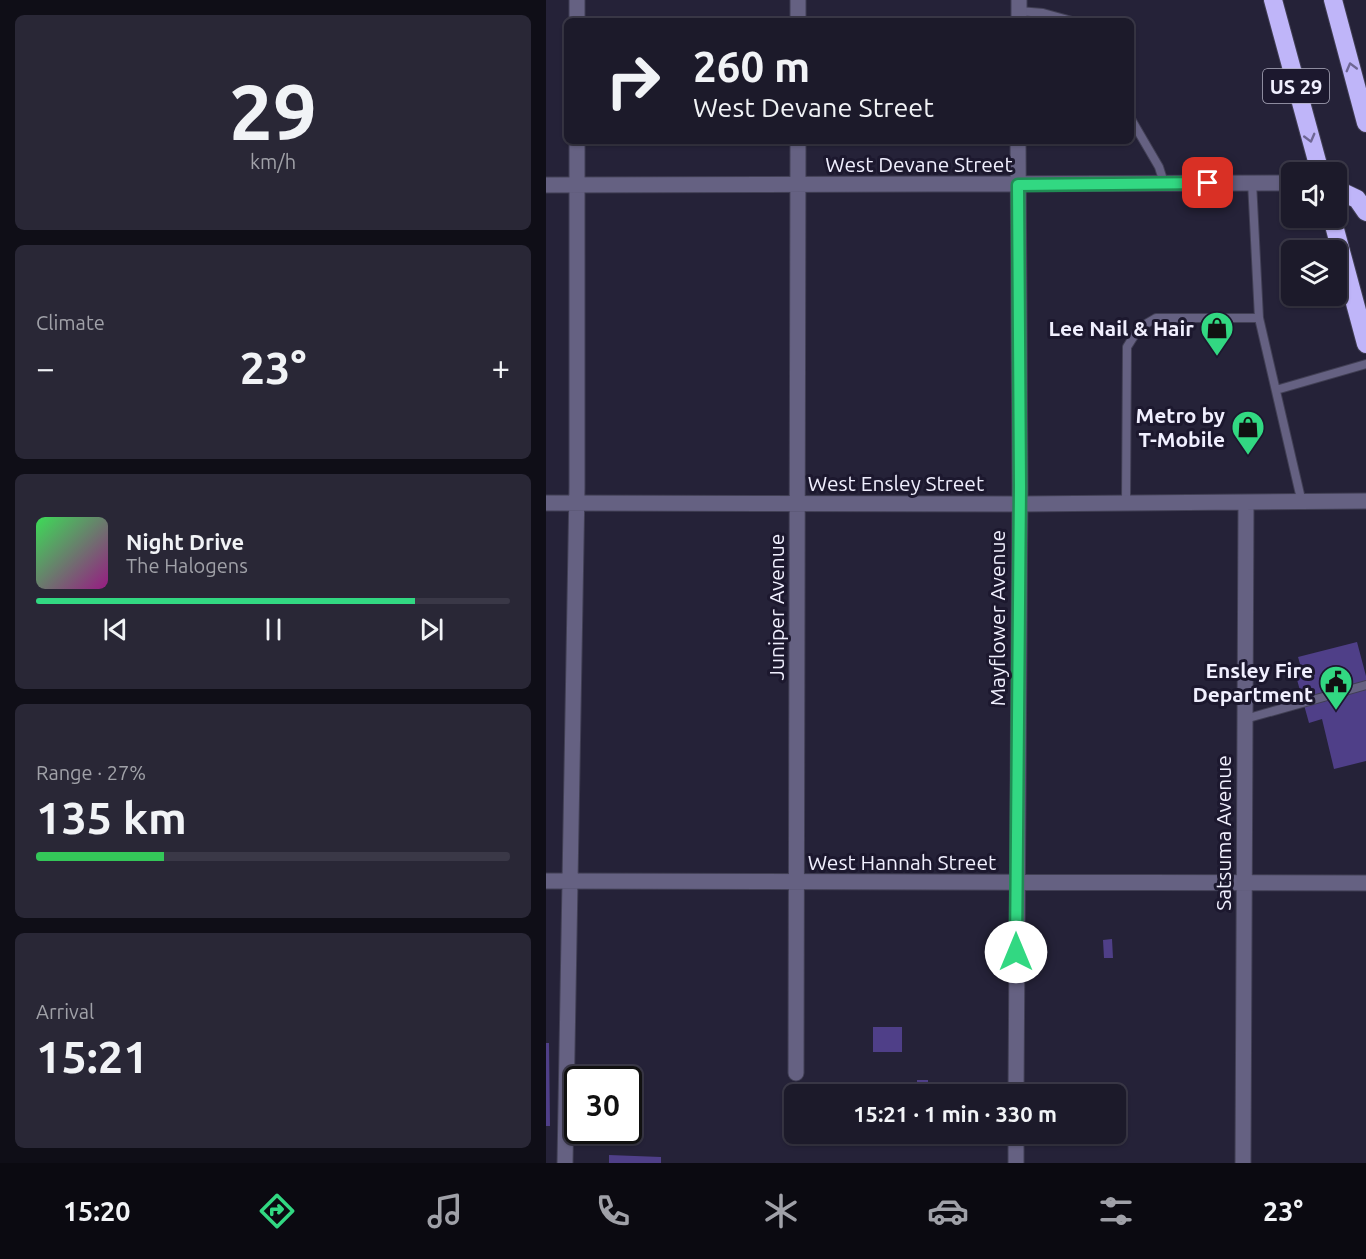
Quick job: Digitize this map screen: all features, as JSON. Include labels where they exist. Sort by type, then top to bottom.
[{"type":"highway","name":"US 29","points":[[1273,0],[1317,162]]},
{"type":"highway","name":"US 29","points":[[1333,0],[1366,123]]},
{"type":"highway","points":[[1347,194],[1357,199],[1366,212]]},
{"type":"highway","points":[[1335,228],[1366,344]]},
{"type":"street","points":[[577,0],[577,18]]},
{"type":"street","points":[[798,0],[798,18]]},
{"type":"street","points":[[565,1163],[576,503],[577,144]]},
{"type":"street","name":"Juniper Avenue","points":[[796,1073],[798,144]]},
{"type":"street","name":"Mayflower Avenue","points":[[1016,1084],[1018,144]]},
{"type":"street","name":"West Devane Street","points":[[546,185],[1281,183]]},
{"type":"street","name":"West Ensley Street","points":[[546,503],[1019,504],[1366,501]]},
{"type":"street","name":"Satsuma Avenue","points":[[1243,1163],[1246,503]]},
{"type":"street","name":"West Hannah Street","points":[[546,881],[1017,884],[1366,883]]},
{"type":"street","points":[[1016,1144],[1016,1163]]},
{"type":"lane","points":[[1018,11],[1043,13],[1061,18]]},
{"type":"lane","points":[[1134,124],[1159,167],[1164,183]]},
{"type":"lane","points":[[1252,182],[1259,318],[1302,503]]},
{"type":"lane","points":[[1125,503],[1127,347],[1139,328],[1156,318],[1259,318]]},
{"type":"lane","points":[[1276,390],[1366,364]]},
{"type":"lane","points":[[1245,719],[1366,685]]},
{"type":"building","name":"Ensley Fire Department","points":[[1357,642],[1366,676],[1366,761],[1334,769],[1322,719],[1309,723],[1296,676],[1303,674],[1298,657]]},
{"type":"building","points":[[1112,939],[1113,958],[1104,958],[1103,940]]},
{"type":"building","points":[[873,1027],[902,1027],[902,1052],[873,1052]]},
{"type":"building","points":[[546,1043],[549,1043],[550,1126],[546,1126]]},
{"type":"building","points":[[917,1080],[928,1080],[928,1084],[917,1084]]},
{"type":"building","points":[[609,1155],[661,1157],[661,1163],[609,1163]]},
{"type":"place","name":"Lee Nail & Hair","points":[[1217,357]]},
{"type":"place","name":"Metro by T-Mobile","points":[[1248,456]]},
{"type":"place","name":"Ensley Fire Department","points":[[1336,711]]},
{"type":"route","points":[[1016,952],[1020,487],[1018,185],[1208,183]]}]
